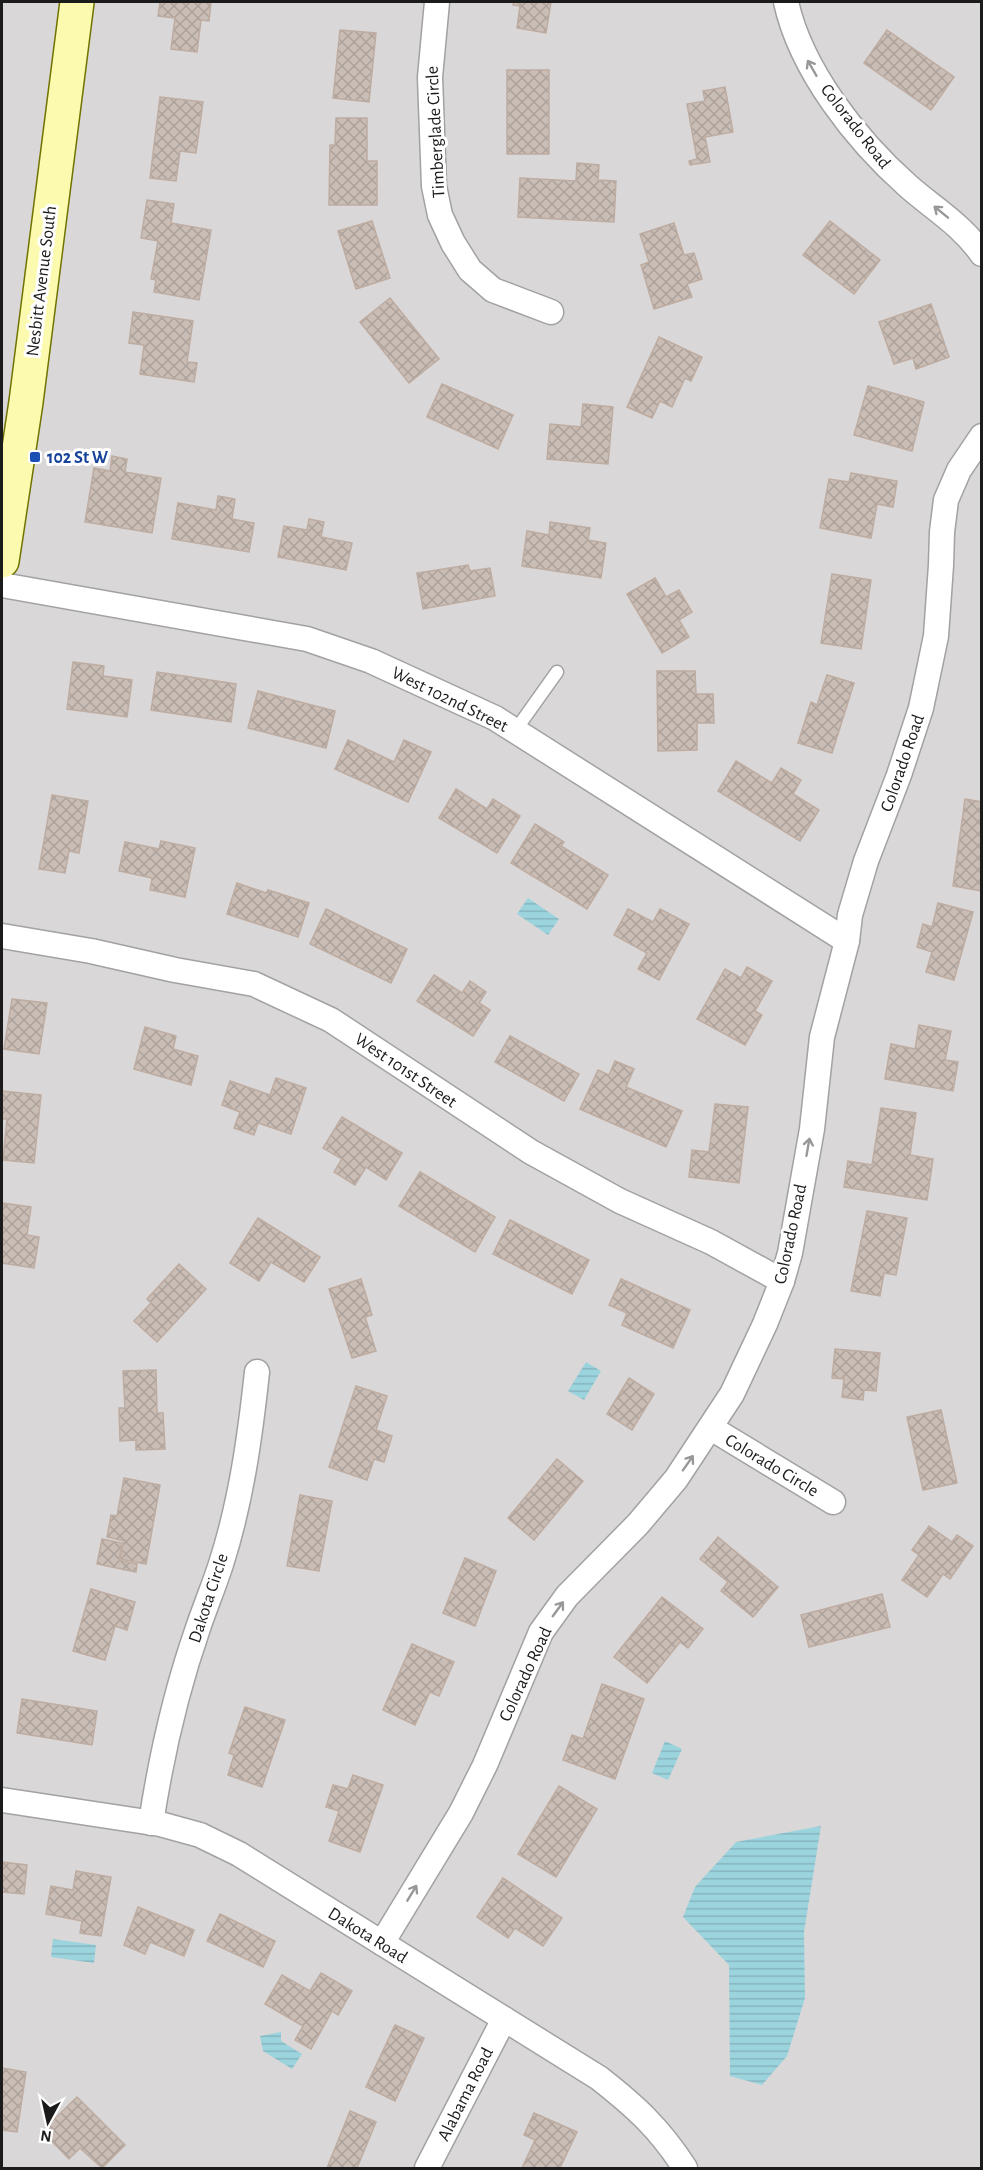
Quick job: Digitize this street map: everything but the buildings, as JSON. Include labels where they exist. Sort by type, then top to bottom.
[{"type":"street","name":"Nesbitt Avenue South","points":[[2,561],[14,400],[77,2]]},
{"type":"street","name":"Timberglade Circle","points":[[437,2],[430,77],[434,186],[440,215],[453,243],[470,270],[493,290],[551,312]]},
{"type":"street","name":"Colorado Road","points":[[786,2],[791,24],[812,68],[846,117],[879,159],[910,188],[945,214],[970,238],[981,254]]},
{"type":"street","name":"Colorado Road","points":[[382,1944],[461,1813],[485,1765],[542,1632],[567,1596],[639,1524],[676,1479],[732,1394],[765,1324],[790,1253],[812,1129],[822,1037],[847,941],[850,915],[866,861],[899,775],[921,708],[936,636],[946,500],[959,470],[981,436]]},
{"type":"street","name":"West 102nd Street","points":[[2,585],[307,639],[371,661],[495,718],[847,941]]},
{"type":"street","name":"West 101st Street","points":[[2,936],[91,951],[175,970],[254,984],[331,1020],[531,1152],[620,1201],[711,1242],[782,1281]]},
{"type":"street","name":"Dakota Circle","points":[[152,1822],[157,1786],[174,1708],[197,1630],[221,1564],[239,1494],[251,1425],[256,1372]]},
{"type":"street","name":"Colorado Circle","points":[[711,1428],[832,1502]]},
{"type":"street","name":"Dakota Road","points":[[2,1800],[152,1822],[200,1835],[239,1854],[598,2078],[636,2107],[669,2143],[685,2169]]},
{"type":"street","name":"Alabama Road","points":[[427,2169],[504,2019]]},
{"type":"lane","points":[[515,731],[557,672]]},
{"type":"shaded area","points":[[2,2],[981,2],[981,2168],[2,2168]]},
{"type":"water","points":[[528,898],[559,919],[548,935],[517,914]]},
{"type":"water","points":[[586,1362],[601,1371],[584,1400],[568,1391]]},
{"type":"water","points":[[665,1741],[682,1749],[668,1780],[652,1773]]},
{"type":"water","points":[[821,1826],[804,1932],[805,1998],[787,2056],[762,2085],[730,2076],[729,1965],[683,1917],[695,1887],[736,1842]]},
{"type":"water","points":[[53,1939],[96,1945],[94,1963],[51,1957]]},
{"type":"water","points":[[281,2032],[281,2041],[302,2054],[292,2069],[263,2051],[260,2036]]},
{"type":"place","name":"102 St W","points":[[35,457]]}]
